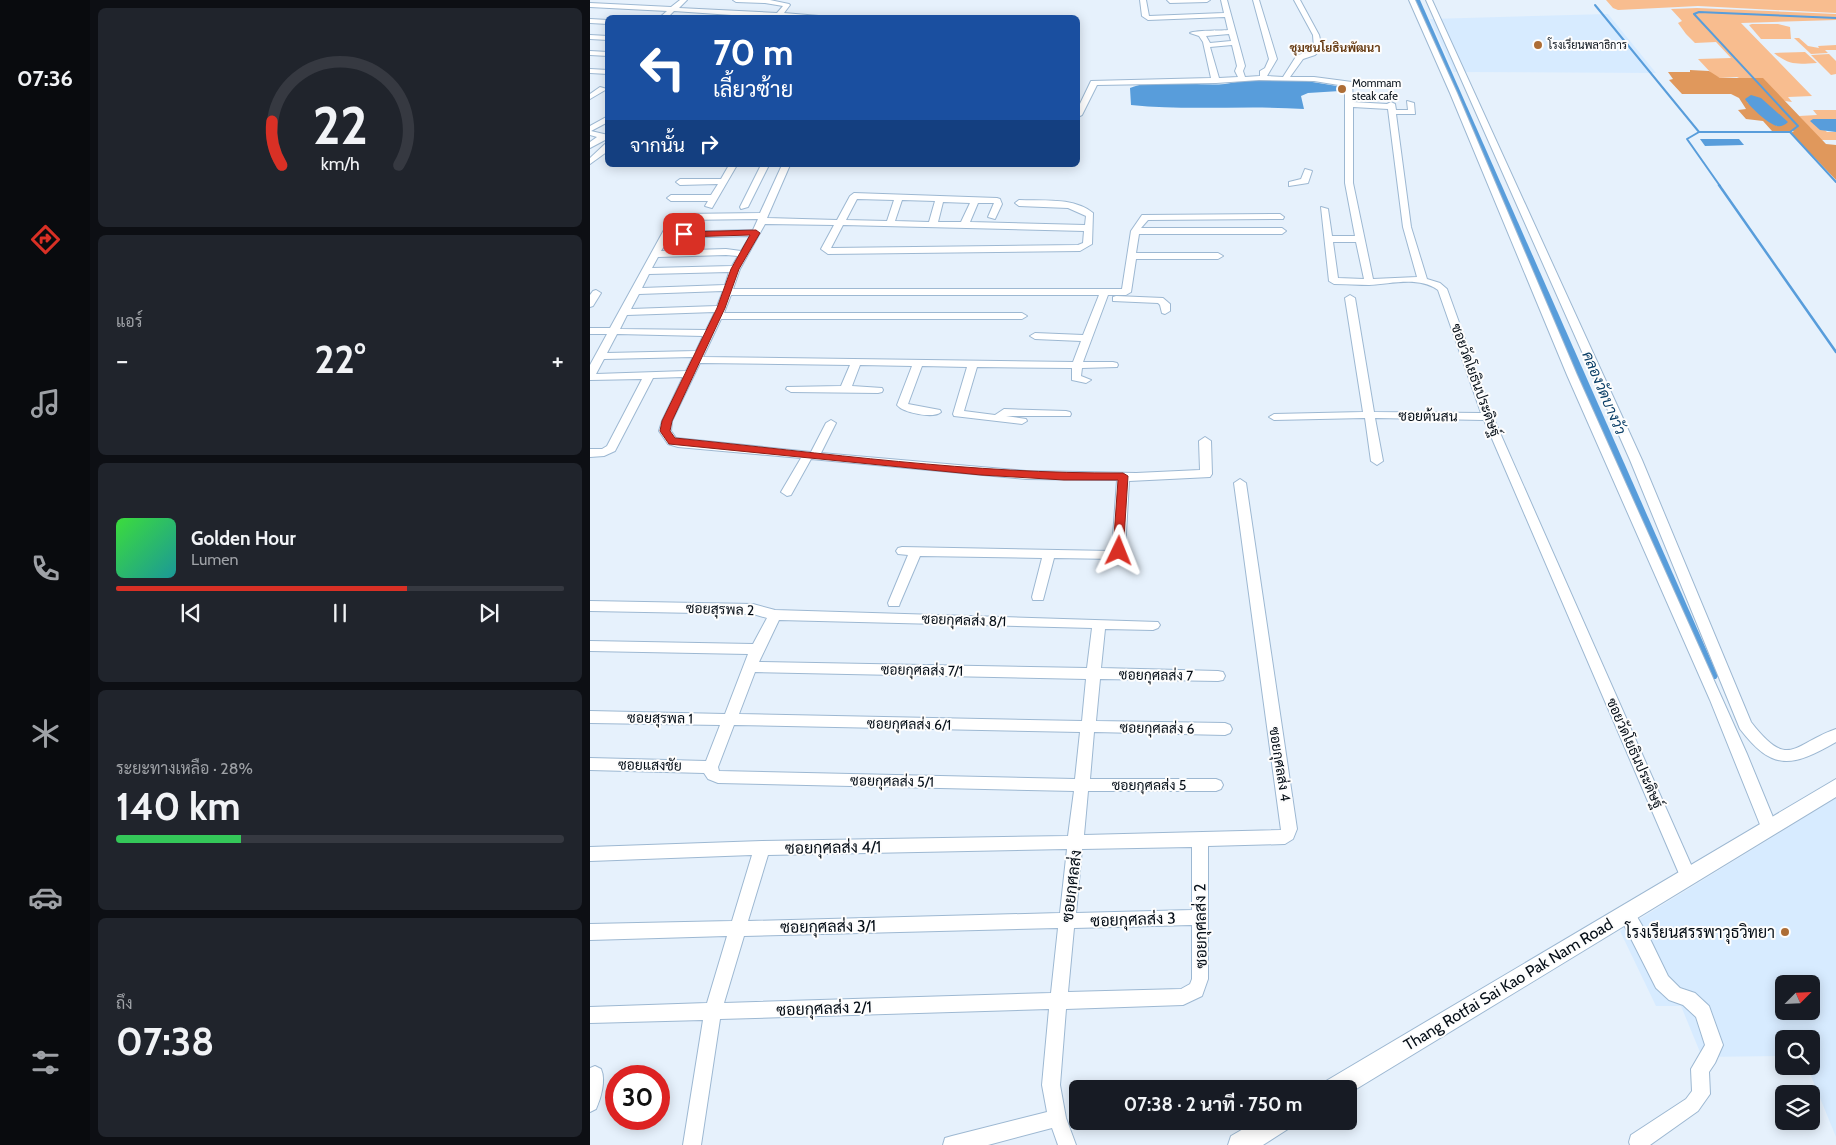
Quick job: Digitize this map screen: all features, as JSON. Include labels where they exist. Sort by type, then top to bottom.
[{"type":"main road","name":"Thang Rotfai Sai Kao Pak Nam Road","points":[[1349,1080],[1836,787]]},
{"type":"main road","points":[[1240,1145],[1265,1130]]},
{"type":"street","points":[[665,15],[684,0]]},
{"type":"street","points":[[736,0],[766,1],[787,5],[778,15]]},
{"type":"street","points":[[1143,0],[1145,16],[1148,18]]},
{"type":"street","points":[[1171,17],[1170,1],[1207,0]]},
{"type":"street","points":[[1224,0],[1241,66],[1239,71],[1243,79]]},
{"type":"street","points":[[1256,0],[1273,59],[1266,78]]},
{"type":"street","points":[[1285,78],[1300,57],[1313,54],[1318,48],[1318,40],[1297,0]]},
{"type":"street","points":[[1412,0],[1463,114],[1572,375],[1718,701],[1769,827]]},
{"type":"street","points":[[1429,0],[1636,460],[1745,725],[1756,741],[1771,753],[1788,756],[1805,752],[1836,735]]},
{"type":"street","points":[[590,4],[746,15],[766,1]]},
{"type":"street","points":[[1197,7],[1200,16]]},
{"type":"street","points":[[1138,18],[1228,14]]},
{"type":"street","points":[[590,21],[605,22]]},
{"type":"street","points":[[1204,34],[1232,32]]},
{"type":"street","points":[[1193,33],[1201,34],[1206,42],[1208,56],[1216,80]]},
{"type":"street","points":[[590,36],[605,38]]},
{"type":"street","points":[[1211,45],[1235,43]]},
{"type":"street","points":[[590,53],[605,54]]},
{"type":"street","points":[[1241,66],[1247,70],[1252,78]]},
{"type":"street","points":[[1080,111],[1094,83],[1252,78],[1285,78],[1348,83],[1349,183],[1369,282]]},
{"type":"street","points":[[590,98],[603,89]]},
{"type":"street","points":[[1349,104],[1412,112],[1410,103]]},
{"type":"street","points":[[1324,209],[1335,282],[1423,281],[1407,227],[1391,108]]},
{"type":"street","points":[[590,146],[599,134]]},
{"type":"street","points":[[590,162],[605,149]]},
{"type":"street","points":[[671,198],[712,202],[733,167]]},
{"type":"street","points":[[744,207],[764,167]]},
{"type":"street","points":[[785,167],[756,233],[735,269],[719,312],[667,421],[665,431],[672,441],[1026,475],[1123,476],[1206,474],[1205,441]]},
{"type":"street","points":[[1292,184],[1305,181],[1308,171]]},
{"type":"street","points":[[680,182],[724,181]]},
{"type":"street","points":[[992,217],[999,202],[976,198],[853,196],[827,248],[828,252],[1080,248],[1087,244],[1090,214],[1084,209],[1063,205],[1019,203]]},
{"type":"street","points":[[890,224],[899,197]]},
{"type":"street","points":[[933,225],[940,198]]},
{"type":"street","points":[[964,225],[976,198]]},
{"type":"street","points":[[1103,296],[1126,292],[1135,231],[1141,220],[1152,216],[1280,217]]},
{"type":"street","points":[[690,374],[590,376],[673,220],[682,217],[762,218],[890,224],[1089,228]]},
{"type":"street","points":[[1135,231],[1282,231]]},
{"type":"street","points":[[666,235],[756,233]]},
{"type":"street","points":[[1329,239],[1359,239]]},
{"type":"street","points":[[655,254],[726,252],[743,254]]},
{"type":"street","points":[[1131,256],[1218,256]]},
{"type":"street","points":[[645,272],[735,269]]},
{"type":"street","name":"ซอยวัดโยธินประดิษฐ์","points":[[1423,281],[1436,284],[1442,289],[1488,417],[1688,876]]},
{"type":"street","points":[[635,291],[1021,291],[1160,300],[1165,304],[1165,311]]},
{"type":"street","points":[[590,304],[596,293]]},
{"type":"street","points":[[1086,380],[1076,378],[1077,365],[1103,296]]},
{"type":"street","points":[[1350,298],[1377,461]]},
{"type":"street","points":[[624,312],[1022,316]]},
{"type":"street","points":[[590,331],[708,333]]},
{"type":"street","points":[[1035,336],[1087,338]]},
{"type":"street","points":[[600,356],[973,364],[1112,364]]},
{"type":"street","points":[[846,388],[856,362]]},
{"type":"street","points":[[918,363],[902,405],[908,410],[936,412]]},
{"type":"street","points":[[973,364],[958,414],[1022,421]]},
{"type":"street","points":[[590,453],[604,452],[611,448],[649,375]]},
{"type":"street","points":[[791,389],[846,388],[878,390]]},
{"type":"street","points":[[998,419],[1004,412],[1066,414]]},
{"type":"street","name":"ซอยต้นสน","points":[[1274,417],[1369,415],[1488,417]]},
{"type":"street","points":[[787,492],[831,423]]},
{"type":"street","points":[[902,550],[916,552],[1111,556],[1118,554],[1123,476]]},
{"type":"street","name":"ซอยกุศลส่ง 4","points":[[1076,843],[1280,838],[1289,832],[1240,483]]},
{"type":"street","points":[[894,603],[916,552]]},
{"type":"street","points":[[1038,597],[1049,554]]},
{"type":"street","name":"ซอยสุรพล 2","points":[[590,606],[753,609],[767,611],[775,615],[756,649],[711,767]]},
{"type":"street","name":"ซอยกุศลส่ง 8/1","points":[[775,615],[1153,625]]},
{"type":"street","name":"ซอยกุศลส่ง","points":[[1067,1145],[1057,1118],[1051,1085],[1066,921],[1099,624]]},
{"type":"street","points":[[590,646],[756,649]]},
{"type":"street","name":"ซอยกุศลส่ง 7/1","points":[[750,667],[1093,674]]},
{"type":"street","name":"ซอยกุศลส่ง 7","points":[[1093,674],[1218,676]]},
{"type":"street","name":"ซอยสุรพล 1","points":[[590,717],[730,720]]},
{"type":"street","name":"ซอยกุศลส่ง 6/1","points":[[730,720],[1088,727]]},
{"type":"street","name":"ซอยกุศลส่ง 6","points":[[1088,727],[1226,729]]},
{"type":"street","name":"ซอยแสงชัย","points":[[590,764],[711,767]]},
{"type":"street","name":"ซอยกุศลส่ง 5/1","points":[[711,767],[710,772],[718,777],[1081,786]]},
{"type":"street","name":"ซอยกุศลส่ง 5","points":[[1081,786],[1216,785]]},
{"type":"street","name":"ซอยกุศลส่ง 2","points":[[1058,1000],[1183,996],[1196,990],[1200,978],[1200,840]]},
{"type":"street","name":"ซอยกุศลส่ง 4/1","points":[[590,854],[762,848],[1076,843]]},
{"type":"street","points":[[692,1145],[713,1011],[762,848]]},
{"type":"street","points":[[1626,913],[1645,946],[1662,982],[1675,994],[1689,999],[1703,1012],[1714,1045],[1709,1058],[1700,1069],[1701,1094],[1692,1105],[1638,1142]]},
{"type":"street","name":"ซอยกุศลส่ง 3","points":[[1066,921],[1199,917]]},
{"type":"street","name":"ซอยกุศลส่ง 3/1","points":[[590,932],[1066,921]]},
{"type":"street","name":"ซอยกุศลส่ง 2/1","points":[[590,1015],[1058,1000]]},
{"type":"street","points":[[590,1103],[595,1075]]},
{"type":"street","points":[[952,1145],[1057,1118]]},
{"type":"shaded area","points":[[1606,0],[1836,0],[1836,13],[1698,6],[1618,10],[1613,8]]},
{"type":"shaded area","points":[[1697,8],[1836,14],[1836,20],[1741,23],[1812,96],[1788,97],[1792,102],[1785,101],[1737,77],[1720,78],[1713,75],[1698,59],[1731,58],[1716,42],[1695,43],[1678,23],[1682,21],[1671,9]]},
{"type":"shaded area","name":"โรงเรียนพลาธิการ","points":[[1608,14],[1656,73],[1454,72],[1430,19]]},
{"type":"shaded area","points":[[1778,24],[1790,27],[1791,39],[1761,39],[1749,25]]},
{"type":"shaded area","points":[[1794,38],[1799,38],[1808,46],[1819,48],[1818,46],[1836,45],[1836,50],[1825,50],[1828,53],[1811,54]]},
{"type":"shaded area","points":[[1805,52],[1817,63],[1794,63],[1774,53]]},
{"type":"shaded area","points":[[1829,54],[1836,61],[1836,74],[1831,75],[1811,55]]},
{"type":"shaded area","points":[[1690,70],[1709,71],[1720,78],[1763,78],[1826,144],[1836,145],[1836,180],[1791,133],[1794,131],[1772,131],[1763,121],[1746,119],[1738,110],[1746,109],[1739,98],[1731,94],[1682,94],[1669,80],[1673,79],[1668,72],[1690,72]],"holes":[[[1747,102],[1773,111],[1787,122],[1777,126]]]},
{"type":"shaded area","points":[[1813,110],[1836,110],[1836,119],[1813,119],[1827,132],[1836,132],[1836,140],[1821,140],[1799,116],[1817,115]]},
{"type":"shaded area","points":[[1836,798],[1836,1137],[1820,1098],[1820,1085],[1815,1085],[1811,1075],[1820,1075],[1820,1030],[1775,1030],[1775,1056],[1702,1057],[1681,1006],[1656,1006],[1620,931]]},
{"type":"water","points":[[1248,79],[1294,79],[1343,87],[1340,91],[1308,93],[1301,96],[1304,109],[1174,108],[1131,105],[1130,88],[1141,85],[1165,82],[1213,85]]},
{"type":"water","points":[[1751,95],[1761,98],[1788,122],[1778,126],[1773,125],[1745,99]]},
{"type":"water","points":[[1813,119],[1836,119],[1836,132],[1820,130],[1810,121]]},
{"type":"water","points":[[1700,139],[1739,139],[1744,145],[1705,146]]},
{"type":"waterway","name":"คลองวัดบางวัว","points":[[1417,0],[1712,676]]},
{"type":"waterway","points":[[1595,5],[1699,132]]},
{"type":"waterway","points":[[1790,132],[1798,126],[1694,14],[1699,12],[1836,18]]},
{"type":"waterway","points":[[1699,132],[1790,132]]},
{"type":"waterway","points":[[1699,132],[1687,139],[1720,186]]},
{"type":"waterway","points":[[1790,132],[1836,182]]},
{"type":"waterway","points":[[1719,185],[1836,352]]},
{"type":"place","name":"โรงเรียนพลาธิการ","points":[[1538,45]]},
{"type":"place","name":"Mommam steak cafe","points":[[1342,89]]},
{"type":"place","name":"โรงเรียนสรรพาวุธวิทยา","points":[[1785,932]]},
{"type":"district","name":"ชุมชนโยธินพัฒนา","points":[[1335,48]]},
{"type":"route","points":[[684,234],[756,233],[735,269],[721,308],[667,421],[665,431],[672,441],[981,472],[1064,477],[1123,476],[1119,551]]}]
